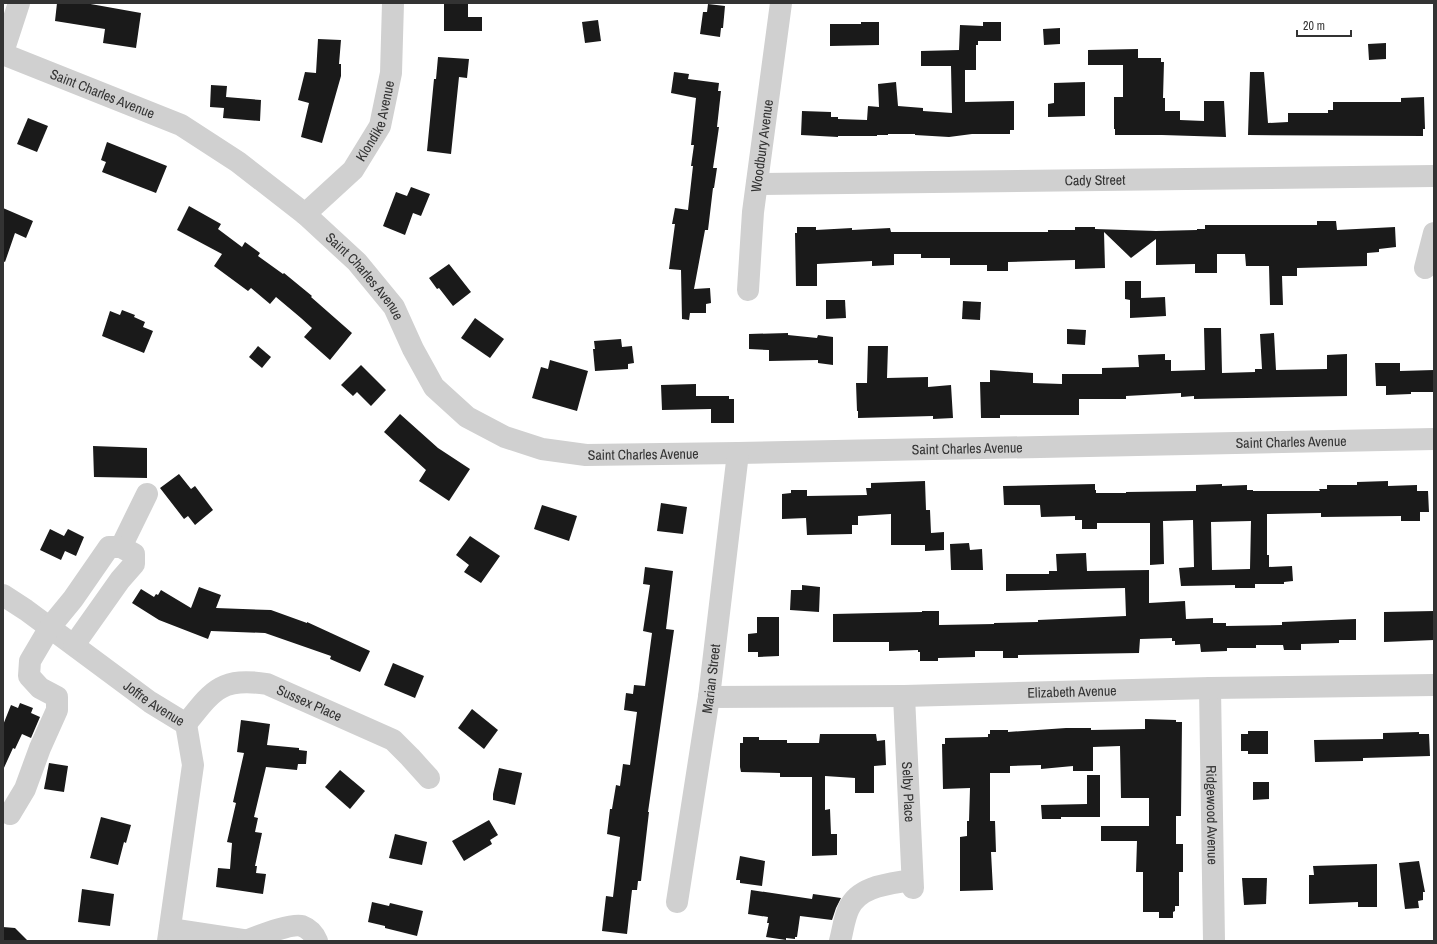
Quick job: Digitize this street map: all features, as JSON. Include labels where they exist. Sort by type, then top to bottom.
[{"type":"street","points":[[3,53],[7,27],[19,3]]},
{"type":"street","name":"Klondike Avenue","points":[[305,214],[353,170],[380,126],[391,73],[393,3]]},
{"type":"street","name":"Woodbury Avenue","points":[[748,290],[753,212],[781,3]]},
{"type":"street","name":"Saint Charles Avenue","points":[[3,53],[181,125],[238,162],[305,214],[357,262],[394,307],[413,350],[434,387],[467,417],[505,437],[542,449],[586,455],[1434,439]]},
{"type":"street","name":"Cady Street","points":[[757,184],[1434,176]]},
{"type":"street","points":[[1425,268],[1434,233]]},
{"type":"street","name":"Marian Street","points":[[677,902],[709,697],[738,453]]},
{"type":"street","points":[[121,547],[147,494]]},
{"type":"street","points":[[10,814],[25,789],[40,748],[57,710],[57,697],[40,688],[29,676],[30,661],[50,627],[72,599],[108,547],[121,547],[134,554],[134,564],[120,580],[74,645]]},
{"type":"street","name":"Joffre Avenue","points":[[3,595],[50,627],[150,702],[186,724],[193,765],[169,935]]},
{"type":"street","name":"Sussex Place","points":[[186,724],[205,701],[217,690],[232,683],[251,682],[267,684],[393,740],[429,778]]},
{"type":"street","name":"Elizabeth Avenue","points":[[709,697],[904,696],[1210,688],[1434,686]]},
{"type":"street","name":"Ridgewood Avenue","points":[[1210,688],[1214,941]]},
{"type":"street","name":"Selby Place","points":[[840,941],[849,908],[856,897],[869,890],[884,885],[912,884],[904,696]]},
{"type":"street","points":[[169,935],[248,941],[280,930],[301,926],[312,931],[317,941]]},
{"type":"building","points":[[57,3],[85,3],[141,13],[136,48],[103,43],[105,29],[55,21]]},
{"type":"building","points":[[444,3],[468,3],[468,17],[482,17],[482,31],[444,31]]},
{"type":"building","points":[[708,4],[725,6],[723,28],[721,28],[720,37],[700,34],[703,12],[707,12]]},
{"type":"building","points":[[598,20],[601,41],[585,43],[582,22]]},
{"type":"building","points":[[861,22],[879,22],[879,45],[830,46],[830,24],[861,24]]},
{"type":"building","points":[[983,22],[1001,22],[1001,41],[978,41],[978,45],[976,45],[976,70],[965,70],[965,102],[1014,101],[1014,130],[1010,130],[1010,134],[972,134],[949,137],[915,134],[838,137],[801,135],[802,111],[831,112],[831,117],[838,117],[838,119],[867,120],[868,106],[879,107],[878,84],[896,82],[898,106],[923,108],[923,111],[952,113],[951,66],[921,66],[921,51],[959,50],[960,25],[983,26]]},
{"type":"building","points":[[1060,28],[1060,44],[1044,45],[1043,29]]},
{"type":"building","points":[[318,39],[341,40],[339,64],[341,64],[341,76],[322,143],[301,137],[309,103],[298,100],[305,72],[316,73]]},
{"type":"building","points":[[1386,43],[1386,59],[1369,60],[1368,44]]},
{"type":"building","points":[[1138,49],[1138,58],[1161,58],[1161,62],[1164,62],[1163,98],[1165,98],[1165,111],[1180,111],[1180,120],[1204,121],[1204,101],[1224,101],[1226,137],[1115,135],[1114,97],[1123,97],[1123,65],[1088,65],[1088,50]]},
{"type":"building","points":[[438,57],[469,59],[467,78],[459,77],[451,154],[427,151],[434,79],[436,79]]},
{"type":"building","points":[[674,72],[689,74],[688,79],[719,83],[718,91],[721,91],[717,127],[719,127],[713,168],[717,168],[708,230],[705,230],[694,289],[710,288],[711,303],[706,304],[706,313],[690,313],[689,320],[682,319],[681,270],[669,269],[675,224],[672,224],[675,208],[688,210],[693,166],[691,166],[694,145],[691,145],[696,98],[671,93]]},
{"type":"building","points":[[1250,72],[1264,72],[1268,123],[1288,122],[1288,113],[1328,113],[1328,110],[1333,110],[1333,102],[1401,102],[1401,98],[1424,97],[1425,129],[1423,129],[1423,136],[1248,135]]},
{"type":"building","points":[[1085,82],[1085,116],[1048,117],[1048,104],[1054,103],[1054,83]]},
{"type":"building","points":[[211,85],[227,86],[226,97],[261,100],[260,121],[223,118],[224,108],[210,107]]},
{"type":"building","points":[[28,118],[48,126],[37,152],[17,144]]},
{"type":"building","points":[[107,142],[167,166],[156,193],[102,172],[106,162],[101,160]]},
{"type":"building","points":[[411,187],[430,194],[421,216],[413,213],[405,235],[383,226],[396,192],[407,196]]},
{"type":"building","points":[[189,206],[221,224],[218,229],[242,247],[245,242],[260,253],[258,256],[283,274],[284,273],[312,296],[311,297],[352,333],[330,360],[304,337],[312,328],[301,318],[276,297],[270,304],[251,288],[248,291],[214,266],[222,254],[177,230]]},
{"type":"building","points":[[3,208],[33,221],[26,238],[15,233],[5,262],[3,261]]},
{"type":"building","points":[[1317,221],[1336,221],[1337,230],[1395,227],[1396,247],[1379,249],[1379,252],[1367,253],[1367,266],[1297,268],[1297,276],[1282,276],[1283,305],[1270,305],[1269,266],[1246,266],[1245,254],[1217,254],[1217,273],[1195,273],[1195,264],[1156,265],[1156,239],[1131,258],[1104,232],[1105,268],[1075,269],[1075,260],[1008,262],[1008,271],[987,271],[987,265],[950,265],[950,258],[921,258],[921,254],[894,254],[894,265],[872,266],[872,261],[817,264],[817,286],[796,286],[795,233],[797,233],[797,227],[816,227],[816,230],[890,228],[891,232],[1048,232],[1048,230],[1075,230],[1075,227],[1156,231],[1197,230],[1205,229],[1205,225],[1317,225]]},
{"type":"building","points":[[449,264],[471,292],[453,306],[429,278]]},
{"type":"building","points":[[1125,281],[1141,281],[1141,298],[1165,297],[1166,316],[1130,318],[1130,300],[1125,299]]},
{"type":"building","points":[[826,300],[845,300],[846,318],[826,319]]},
{"type":"building","points":[[963,301],[981,302],[980,320],[962,319]]},
{"type":"building","points":[[122,310],[135,315],[134,317],[145,322],[143,327],[153,331],[144,353],[102,336],[110,311],[120,315]]},
{"type":"building","points":[[475,318],[504,339],[490,358],[461,338]]},
{"type":"building","points":[[1204,328],[1221,328],[1222,373],[1255,372],[1255,369],[1262,369],[1260,334],[1274,333],[1276,370],[1327,369],[1327,355],[1347,354],[1347,396],[1194,399],[1194,396],[1181,397],[1181,393],[1126,396],[1126,399],[1079,399],[1079,415],[1000,415],[1000,418],[981,418],[980,382],[990,382],[990,370],[1033,373],[1033,383],[1062,384],[1062,374],[1102,374],[1102,368],[1139,367],[1138,355],[1165,354],[1165,360],[1171,360],[1171,371],[1205,370]]},
{"type":"building","points":[[1067,329],[1086,330],[1085,345],[1067,344]]},
{"type":"building","points":[[788,333],[788,335],[817,338],[818,335],[833,337],[833,365],[818,363],[818,360],[769,361],[769,350],[749,349],[749,334]]},
{"type":"building","points":[[621,339],[622,347],[632,346],[634,363],[628,364],[628,369],[595,371],[593,349],[595,349],[594,341]]},
{"type":"building","points":[[258,346],[271,357],[262,368],[249,357]]},
{"type":"building","points":[[868,346],[888,346],[887,378],[928,377],[928,387],[951,385],[953,418],[933,419],[933,416],[858,418],[856,383],[867,383]]},
{"type":"building","points":[[550,360],[588,371],[577,411],[532,398],[541,367],[548,369]]},
{"type":"building","points":[[1375,363],[1400,363],[1400,371],[1434,370],[1434,392],[1411,392],[1411,394],[1386,395],[1386,386],[1376,386]]},
{"type":"building","points":[[361,365],[386,390],[371,406],[357,392],[353,396],[341,385]]},
{"type":"building","points":[[696,384],[696,396],[729,396],[729,399],[734,399],[734,423],[711,423],[711,409],[662,410],[661,385]]},
{"type":"building","points":[[400,414],[438,448],[470,469],[449,501],[419,481],[426,470],[384,432]]},
{"type":"building","points":[[93,446],[147,448],[147,478],[94,477]]},
{"type":"building","points":[[179,474],[191,489],[195,486],[213,510],[195,525],[188,516],[184,519],[160,488]]},
{"type":"building","points":[[925,481],[926,510],[930,510],[931,533],[944,532],[944,550],[925,551],[925,545],[891,545],[891,514],[858,516],[858,525],[852,525],[852,534],[807,535],[806,518],[782,519],[782,494],[791,493],[791,490],[807,490],[807,496],[867,495],[866,488],[871,488],[871,483]]},
{"type":"building","points":[[1388,481],[1388,486],[1417,485],[1417,491],[1428,491],[1429,512],[1420,512],[1420,521],[1401,521],[1401,516],[1321,517],[1321,513],[1267,514],[1267,555],[1269,555],[1269,567],[1292,566],[1293,581],[1284,582],[1284,584],[1255,584],[1255,588],[1235,588],[1235,585],[1181,586],[1179,568],[1194,567],[1193,520],[1163,521],[1164,564],[1150,565],[1150,523],[1097,523],[1097,529],[1082,529],[1082,520],[1075,520],[1075,516],[1041,517],[1040,505],[1004,505],[1003,486],[1095,484],[1096,493],[1196,491],[1196,485],[1222,484],[1222,486],[1247,485],[1247,490],[1253,491],[1320,491],[1319,489],[1327,489],[1327,485],[1357,485],[1357,482]],"holes":[[[1251,521],[1250,569],[1212,570],[1211,522]]]},
{"type":"building","points":[[661,503],[687,507],[683,534],[657,531]]},
{"type":"building","points":[[542,505],[577,516],[569,541],[534,529]]},
{"type":"building","points":[[50,529],[64,536],[68,529],[84,537],[76,556],[65,551],[61,560],[40,550]]},
{"type":"building","points":[[470,536],[500,556],[481,583],[464,572],[469,565],[456,555]]},
{"type":"building","points":[[969,543],[970,550],[982,549],[983,570],[951,570],[950,544]]},
{"type":"building","points":[[1086,553],[1087,571],[1149,570],[1149,603],[1185,601],[1186,619],[1213,618],[1213,623],[1226,623],[1226,626],[1282,625],[1282,622],[1356,619],[1356,640],[1339,640],[1339,643],[1301,644],[1301,650],[1284,650],[1283,645],[1256,645],[1256,648],[1227,648],[1227,651],[1201,652],[1200,644],[1175,645],[1175,641],[1172,641],[1172,638],[1140,639],[1139,653],[1018,655],[1018,658],[1003,658],[1003,651],[975,651],[975,657],[938,658],[938,661],[920,661],[920,652],[918,652],[918,650],[889,651],[889,642],[833,642],[833,614],[939,611],[939,625],[1038,622],[1038,620],[1126,616],[1125,588],[1006,591],[1006,574],[1049,574],[1049,571],[1057,571],[1056,554]]},
{"type":"building","points":[[645,567],[673,571],[666,629],[674,630],[648,812],[641,881],[638,881],[637,890],[632,890],[627,934],[602,931],[606,896],[613,897],[620,837],[607,834],[610,809],[612,809],[616,785],[620,786],[623,764],[630,765],[637,712],[624,710],[626,693],[633,694],[634,685],[645,686],[652,633],[643,631],[650,585],[643,584]]},
{"type":"building","points":[[802,585],[820,587],[819,612],[790,610],[791,590],[802,590]]},
{"type":"building","points":[[199,587],[221,595],[216,608],[271,610],[307,622],[370,651],[360,672],[330,659],[331,656],[265,633],[211,631],[208,639],[159,620],[132,603],[141,589],[154,597],[156,594],[158,595],[161,590],[191,608]]},
{"type":"building","points":[[1434,611],[1434,640],[1384,642],[1384,612]]},
{"type":"building","points":[[757,617],[779,617],[779,656],[758,657],[758,652],[748,652],[748,634],[757,633]]},
{"type":"building","points":[[393,663],[424,676],[415,698],[384,685]]},
{"type":"building","points":[[20,703],[33,708],[31,713],[40,717],[31,738],[22,734],[15,749],[13,748],[3,770],[3,725],[11,705],[18,708]]},
{"type":"building","points":[[472,709],[498,730],[484,749],[458,728]]},
{"type":"building","points":[[1145,719],[1176,720],[1176,722],[1182,722],[1181,816],[1176,816],[1176,844],[1183,844],[1183,872],[1179,872],[1179,906],[1175,906],[1173,918],[1159,918],[1159,912],[1143,912],[1143,872],[1136,872],[1137,841],[1101,841],[1101,826],[1149,826],[1149,798],[1121,798],[1120,746],[1093,747],[1093,771],[1073,771],[1073,766],[1041,769],[1041,765],[1010,766],[1010,773],[990,773],[990,821],[995,821],[996,852],[991,852],[993,890],[960,891],[960,837],[967,836],[970,788],[943,789],[942,744],[945,744],[945,738],[988,737],[990,730],[1008,730],[1008,732],[1066,728],[1091,728],[1091,730],[1145,729]]},
{"type":"building","points":[[241,720],[270,724],[267,745],[299,748],[299,750],[307,751],[306,764],[298,764],[297,770],[266,767],[254,817],[258,818],[255,832],[262,833],[255,866],[257,866],[256,873],[266,874],[263,894],[216,887],[218,868],[230,869],[232,843],[227,842],[236,803],[233,802],[244,753],[237,752]]},
{"type":"building","points":[[1248,731],[1268,731],[1268,754],[1248,754],[1248,751],[1241,751],[1241,734],[1248,734]]},
{"type":"building","points":[[1419,732],[1419,734],[1429,734],[1430,756],[1363,758],[1363,761],[1315,762],[1314,740],[1383,739],[1383,733]]},
{"type":"building","points":[[820,734],[876,734],[877,741],[885,740],[886,765],[874,766],[874,793],[855,793],[855,778],[825,776],[825,810],[830,809],[831,834],[837,834],[837,855],[812,856],[812,777],[780,777],[780,773],[741,772],[740,743],[743,743],[743,737],[759,737],[759,740],[787,740],[787,743],[819,743]]},
{"type":"building","points":[[49,763],[68,766],[64,792],[44,789]]},
{"type":"building","points":[[499,768],[522,773],[515,805],[493,800]]},
{"type":"building","points":[[340,770],[365,791],[350,809],[325,787]]},
{"type":"building","points":[[1087,775],[1100,775],[1100,817],[1061,817],[1061,819],[1042,819],[1041,805],[1087,804]]},
{"type":"building","points":[[1253,782],[1269,782],[1269,799],[1253,800]]},
{"type":"building","points":[[101,817],[131,825],[126,843],[124,842],[118,865],[90,858]]},
{"type":"building","points":[[489,820],[498,835],[490,840],[492,844],[464,861],[452,841]]},
{"type":"building","points":[[395,834],[427,842],[422,865],[389,858]]},
{"type":"building","points":[[740,856],[765,861],[762,886],[740,883],[740,880],[736,880]]},
{"type":"building","points":[[1419,861],[1425,892],[1423,892],[1423,900],[1418,901],[1419,908],[1405,909],[1399,863]]},
{"type":"building","points":[[1377,864],[1377,907],[1358,907],[1358,902],[1309,904],[1309,875],[1314,875],[1313,866]]},
{"type":"building","points":[[1242,878],[1267,878],[1266,904],[1244,905]]},
{"type":"building","points":[[82,889],[114,894],[110,926],[78,922]]},
{"type":"building","points":[[751,890],[812,899],[813,894],[841,898],[832,920],[800,916],[797,937],[795,937],[795,939],[786,938],[786,940],[766,937],[769,923],[767,923],[768,917],[748,914]]},
{"type":"building","points":[[372,902],[389,906],[390,903],[423,911],[417,936],[368,922]]},
{"type":"building","points":[[3,927],[15,928],[28,941],[3,941]]}]
